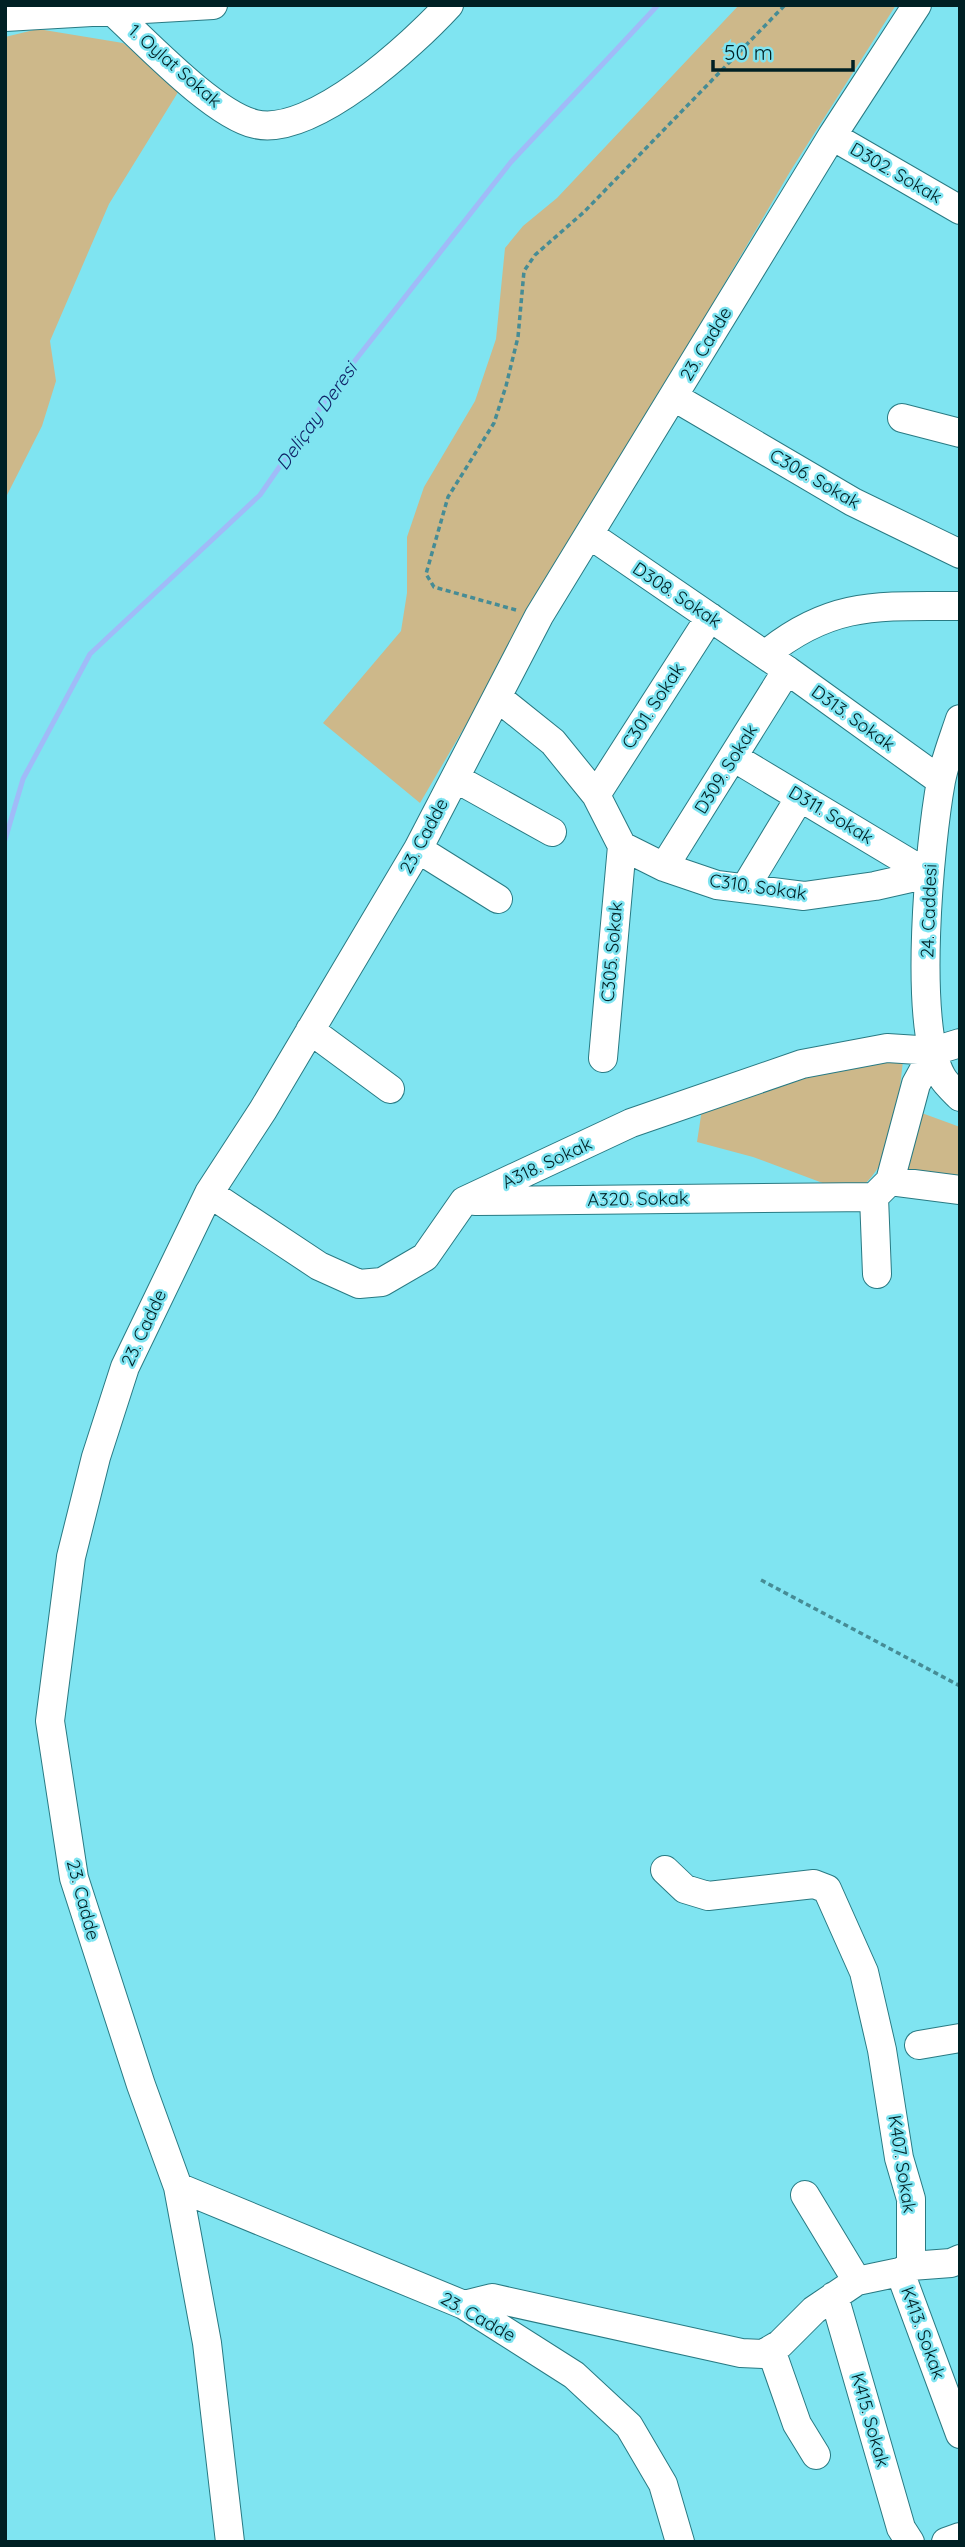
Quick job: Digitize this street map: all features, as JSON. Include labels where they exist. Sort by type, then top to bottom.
[{"type":"street","points":[[5,17],[213,5]]},
{"type":"street","name":"1. Oylat Sokak","points":[[113,12],[196,87],[227,110],[255,124],[278,124],[322,109],[363,82],[414,43],[449,5]]},
{"type":"street","name":"23. Cadde","points":[[680,2542],[663,2484],[629,2426],[574,2375],[464,2305],[178,2187],[141,2085],[74,1878],[50,1721],[71,1557],[96,1457],[125,1367],[209,1193],[418,849],[539,616],[832,135],[916,5]]},
{"type":"street","name":"D302. Sokak","points":[[832,135],[960,210]]},
{"type":"street","name":"C306. Sokak","points":[[674,397],[853,502],[960,554]]},
{"type":"street","points":[[902,418],[960,433]]},
{"type":"street","name":"D308. Sokak","points":[[590,535],[776,662]]},
{"type":"street","points":[[776,662],[786,638],[828,616],[869,606],[960,606]]},
{"type":"street","name":"C301. Sokak","points":[[596,795],[710,617]]},
{"type":"street","name":"D309. Sokak","points":[[664,867],[733,757],[776,662]]},
{"type":"street","name":"D313. Sokak","points":[[776,662],[949,764]]},
{"type":"street","points":[[497,697],[553,741],[596,795],[622,846]]},
{"type":"street","name":"24. Caddesi","points":[[960,719],[949,764],[946,841],[928,874],[927,981],[947,1047],[942,1077],[960,1097]]},
{"type":"street","name":"D311. Sokak","points":[[733,757],[928,874]]},
{"type":"street","points":[[454,778],[552,832]]},
{"type":"street","points":[[745,888],[800,797]]},
{"type":"street","name":"C310. Sokak","points":[[622,846],[664,867],[717,885],[804,896],[875,887],[928,874]]},
{"type":"street","name":"C305. Sokak","points":[[603,1058],[622,846]]},
{"type":"street","points":[[418,849],[498,900]]},
{"type":"street","points":[[310,1030],[390,1089]]},
{"type":"street","points":[[877,1274],[882,1189],[916,1084],[947,1047]]},
{"type":"street","name":"A318. Sokak","points":[[464,1201],[631,1123],[802,1063],[887,1048],[947,1047]]},
{"type":"street","name":"A320. Sokak","points":[[464,1201],[812,1196],[882,1189],[960,1190]]},
{"type":"street","points":[[209,1193],[319,1266],[359,1284],[382,1282],[425,1257],[464,1201]]},
{"type":"street","name":"K407. Sokak","points":[[665,1870],[685,1889],[708,1896],[814,1884],[827,1889],[864,1972],[883,2050],[899,2158],[911,2199],[905,2269]]},
{"type":"street","points":[[919,2045],[960,2038]]},
{"type":"street","points":[[178,2187],[207,2343],[230,2542]]},
{"type":"street","name":"K415. Sokak","points":[[805,2195],[845,2289],[901,2528],[910,2542]]},
{"type":"street","points":[[464,2305],[492,2298],[741,2353],[763,2354],[845,2289],[905,2269],[957,2269]]},
{"type":"street","name":"K413. Sokak","points":[[905,2269],[960,2434]]},
{"type":"street","points":[[771,2350],[797,2424],[816,2455]]},
{"type":"street","points":[[946,2542],[960,2537]]},
{"type":"path","points":[[539,616],[434,587],[426,574],[447,497],[494,423],[506,386],[518,337],[524,271],[535,255],[584,212],[785,5]]},
{"type":"path","points":[[761,1580],[960,1686]]},
{"type":"shaded area","points":[[739,5],[896,5],[791,170],[420,803],[323,723],[401,631],[407,593],[407,537],[424,487],[475,401],[496,339],[505,248],[523,226],[557,198]]},
{"type":"shaded area","points":[[38,29],[123,43],[180,89],[109,204],[50,341],[56,381],[42,426],[5,499],[5,37]]},
{"type":"shaded area","points":[[860,1059],[903,1061],[890,1142],[876,1171],[866,1183],[828,1185],[753,1157],[697,1142],[702,1109]]},
{"type":"shaded area","points":[[919,1112],[960,1127],[960,1182],[914,1174],[906,1167]]},
{"type":"waterway","name":"Deliçay Deresi","points":[[5,840],[23,779],[90,654],[260,495],[339,381],[511,162],[658,5]]}]
